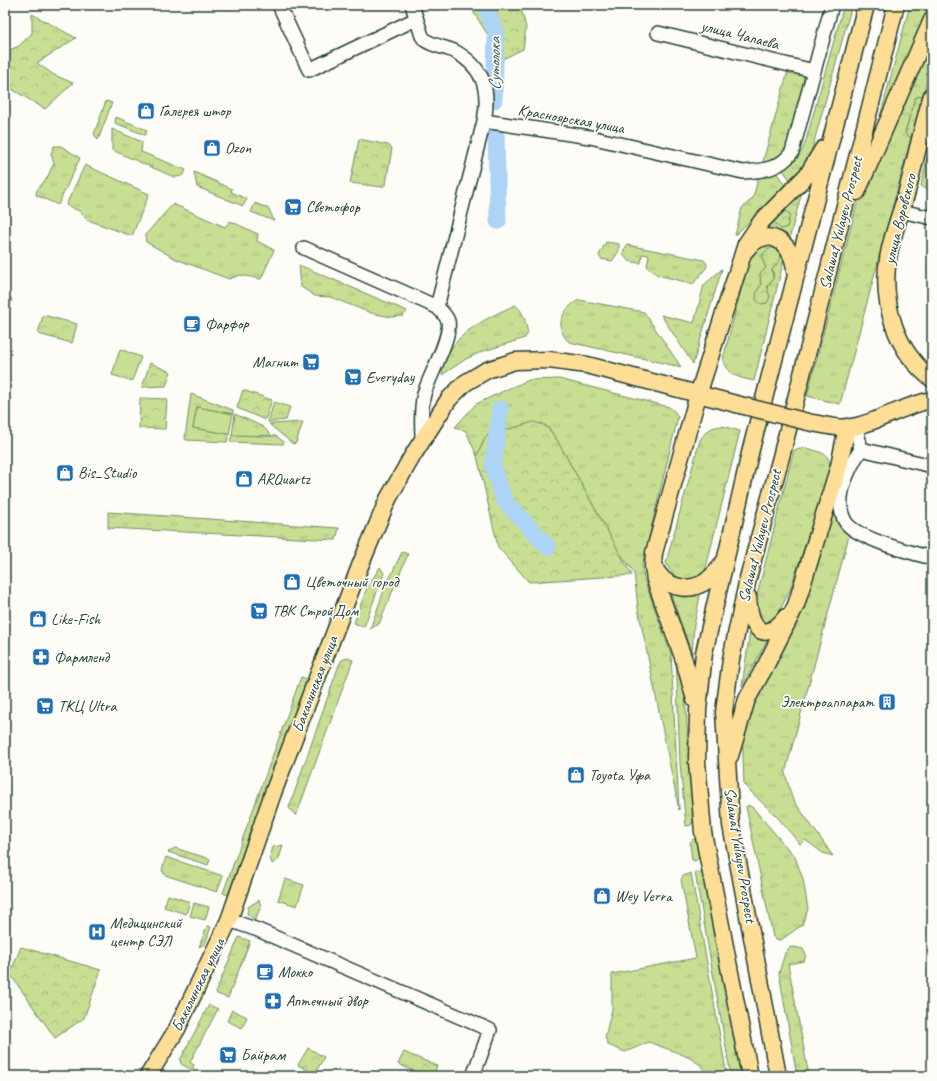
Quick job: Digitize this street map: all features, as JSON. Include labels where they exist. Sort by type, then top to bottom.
[{"type":"main road","name":"Salawat Yulayev Prospect","points":[[750,1076],[703,832],[697,762],[698,710],[704,653],[751,449],[866,5]]},
{"type":"main road","name":"Salawat Yulayev Prospect","points":[[778,1076],[731,825],[724,712],[731,659],[748,578],[896,5]]},
{"type":"main road","points":[[832,255],[932,20]]},
{"type":"main road","name":"улица Воровского","points":[[932,95],[888,258],[886,274],[889,309],[900,340],[915,362],[932,379]]},
{"type":"main road","points":[[698,710],[684,660],[655,580],[653,560],[698,395],[746,244],[756,228],[808,174],[836,121]]},
{"type":"main road","points":[[742,256],[748,248],[759,240],[771,238],[778,240],[791,251],[794,258],[796,277]]},
{"type":"main road","name":"Бакалинская улица","points":[[148,1076],[177,1029],[229,920],[273,793],[360,566],[388,499],[422,440],[449,399],[466,383],[487,370],[515,361],[549,360],[587,365],[698,395],[808,422],[832,427],[852,427]]},
{"type":"main road","points":[[727,769],[747,699],[766,665],[796,604],[852,427],[916,404],[932,400]]},
{"type":"main road","points":[[653,560],[656,571],[664,580],[670,584],[683,588],[690,588],[712,577],[724,561]]},
{"type":"main road","points":[[748,578],[751,617],[753,623],[760,630],[768,632],[776,628],[796,604]]},
{"type":"street","points":[[279,5],[309,70],[416,19]]},
{"type":"street","points":[[412,5],[422,36],[425,40],[446,48],[465,58],[474,66],[482,76],[487,99],[484,121],[437,307]]},
{"type":"street","name":"Красноярская улица","points":[[484,121],[590,137],[743,172],[761,171],[780,166],[792,152],[832,5]]},
{"type":"street","name":"улица Чапаева","points":[[658,33],[814,71]]},
{"type":"street","points":[[901,211],[932,218]]},
{"type":"street","points":[[304,248],[437,307],[446,316],[449,322],[448,332],[424,395],[422,440]]},
{"type":"street","points":[[852,427],[861,449]]},
{"type":"street","points":[[861,449],[932,466]]},
{"type":"street","points":[[861,449],[849,467],[841,499],[840,508],[845,522],[854,530],[896,549],[932,558]]},
{"type":"street","points":[[229,920],[258,930],[490,1030],[473,1076]]},
{"type":"green space","points":[[472,5],[520,5],[526,27],[523,49],[503,59],[474,13]]},
{"type":"green space","points":[[844,5],[852,5],[812,149],[808,162],[793,184],[783,170],[797,159],[804,147]]},
{"type":"green space","points":[[910,5],[931,5],[878,124]]},
{"type":"green space","points":[[32,14],[76,38],[37,63],[54,75],[73,83],[45,109],[5,85],[5,52],[19,46],[32,33]]},
{"type":"green space","points":[[932,35],[932,62],[923,95],[915,98],[905,132],[911,138],[840,404],[807,396],[860,192]]},
{"type":"green space","points":[[789,67],[810,72],[786,156],[762,165]]},
{"type":"green space","points":[[923,95],[911,138],[905,133],[915,98]]},
{"type":"green space","points":[[106,101],[112,103],[98,140],[94,134]]},
{"type":"green space","points":[[116,117],[147,130],[145,135],[115,123]]},
{"type":"green space","points":[[112,129],[142,142],[141,152],[186,170],[184,174],[182,176],[174,177],[112,150]]},
{"type":"green space","points":[[359,139],[388,145],[392,148],[386,184],[382,187],[350,183]]},
{"type":"green space","points":[[54,146],[61,146],[80,158],[58,205],[36,195],[37,190],[47,178],[54,163],[51,154]]},
{"type":"green space","points":[[927,157],[932,158],[932,188],[926,189],[921,186]]},
{"type":"green space","points":[[85,165],[149,194],[132,236],[88,220],[79,211],[66,205]]},
{"type":"green space","points":[[194,172],[232,189],[231,192],[247,199],[243,206],[197,187]]},
{"type":"green space","points":[[776,172],[786,187],[735,235],[742,208],[753,198],[759,175]]},
{"type":"green space","points":[[803,188],[789,240],[760,228]],"holes":[[[780,212],[789,220],[787,227],[781,229],[774,222]]]},
{"type":"green space","points":[[255,203],[269,209],[274,221],[251,212]]},
{"type":"green space","points":[[173,204],[225,227],[230,221],[258,234],[257,241],[274,250],[261,279],[240,275],[229,279],[176,259],[146,242],[145,235]]},
{"type":"green space","points":[[783,210],[790,214],[787,227],[781,229],[774,222]]},
{"type":"green space","points":[[606,242],[619,244],[619,251],[612,261],[601,259],[599,255]]},
{"type":"green space","points":[[760,243],[780,248],[767,250],[763,254],[763,261],[766,268],[760,281],[761,285],[757,291],[768,289],[767,286],[771,283],[774,275],[772,270],[782,250],[784,259],[754,381],[743,379],[734,375],[727,369],[723,359],[752,248]]},
{"type":"green space","points":[[627,245],[704,260],[707,264],[706,268],[693,284],[658,275],[647,267],[649,255],[642,254],[641,263],[627,260],[623,252]]},
{"type":"green space","points":[[773,247],[780,248],[782,250],[780,260],[772,270],[773,279],[767,286],[770,297],[767,303],[761,304],[756,300],[757,291],[761,285],[760,274],[766,268],[763,261],[763,254]]},
{"type":"green space","points":[[299,265],[407,311],[403,316],[391,317],[371,313],[330,297],[315,296],[301,287]]},
{"type":"green space","points":[[722,269],[693,364],[661,315],[694,323],[704,285]]},
{"type":"green space","points":[[5,295],[12,299],[6,318],[5,318]]},
{"type":"green space","points":[[579,300],[644,312],[681,367],[569,342],[564,336],[562,330],[562,318],[568,308]]},
{"type":"green space","points":[[515,305],[520,310],[525,321],[528,333],[525,338],[481,352],[466,359],[442,375],[444,362],[450,350],[458,340],[479,323]]},
{"type":"green space","points":[[43,315],[77,324],[72,343],[38,334]]},
{"type":"green space","points":[[120,349],[141,357],[132,381],[112,375]]},
{"type":"green space","points":[[150,363],[171,372],[166,386],[142,387]]},
{"type":"green space","points":[[559,379],[669,407],[678,417],[642,566],[644,579],[671,654],[679,810],[638,608],[634,572],[619,552],[558,442],[549,428],[542,423],[486,436],[477,456],[466,431],[455,427],[476,404],[510,388],[529,380]]},
{"type":"green space","points":[[243,390],[272,400],[265,420],[237,408]]},
{"type":"green space","points":[[191,394],[233,410],[233,414],[197,407],[193,428],[229,434],[227,442],[186,440],[185,438]]},
{"type":"green space","points":[[140,398],[167,399],[165,429],[139,428]]},
{"type":"green space","points":[[274,402],[290,407],[286,420],[268,422]]},
{"type":"green space","points":[[197,407],[233,414],[229,434],[193,428]]},
{"type":"green space","points":[[235,414],[263,427],[272,436],[232,435]]},
{"type":"green space","points":[[303,422],[296,443],[293,444],[269,424]]},
{"type":"green space","points":[[533,422],[542,424],[551,431],[632,575],[529,582],[498,547],[477,456],[486,436]]},
{"type":"green space","points":[[722,426],[740,431],[705,571],[695,579],[683,579],[677,577],[673,573],[666,562],[700,440],[709,430],[714,427]]},
{"type":"green space","points":[[232,435],[276,436],[284,442],[283,444],[230,442]]},
{"type":"green space","points":[[806,448],[823,453],[826,456],[829,463],[828,476],[790,590],[772,623],[761,624],[755,603],[794,450]]},
{"type":"green space","points":[[839,492],[850,532],[785,773],[792,798],[833,856],[823,853],[805,840],[800,844],[778,818],[744,785],[742,729]]},
{"type":"green space","points":[[108,512],[339,528],[336,540],[108,528]]},
{"type":"green space","points":[[402,552],[408,554],[379,624],[370,629],[385,588]]},
{"type":"green space","points":[[380,567],[384,573],[364,627],[354,623],[366,590]]},
{"type":"green space","points":[[670,592],[684,597],[700,596],[694,625],[692,654]]},
{"type":"green space","points":[[750,631],[769,637],[742,686]]},
{"type":"green space","points":[[676,654],[684,678],[693,821],[691,825],[686,826],[680,764]]},
{"type":"green space","points":[[347,658],[353,660],[296,816],[289,808],[339,665],[342,660]]},
{"type":"green space","points":[[301,677],[307,679],[228,895],[223,893]]},
{"type":"green space","points":[[748,805],[753,808],[795,857],[803,879],[808,909],[802,925],[781,940],[776,940],[773,937],[746,807]]},
{"type":"green space","points":[[693,839],[697,840],[700,857],[695,861],[692,860],[690,843]]},
{"type":"green space","points":[[283,845],[279,859],[272,864],[270,858],[273,847]]},
{"type":"green space","points":[[175,848],[210,859],[208,865],[168,852]]},
{"type":"green space","points":[[166,857],[223,876],[217,892],[165,875],[162,870]]},
{"type":"green space","points":[[695,872],[703,874],[704,878],[741,1076],[731,1076]]},
{"type":"green space","points":[[691,873],[727,1076],[710,1076],[705,1069],[691,1059],[649,1042],[625,1052],[608,1045],[605,1037],[612,1009],[612,974],[696,958],[681,880],[683,876]]},
{"type":"green space","points":[[285,879],[304,885],[297,906],[278,900]]},
{"type":"green space","points":[[168,895],[190,902],[186,914],[164,907]]},
{"type":"green space","points":[[259,900],[261,906],[255,920],[247,914],[248,907]]},
{"type":"green space","points":[[194,903],[209,907],[205,920],[190,916]]},
{"type":"green space","points":[[207,926],[211,927],[205,944],[199,947]]},
{"type":"green space","points":[[239,937],[250,941],[228,998],[217,994],[216,991]]},
{"type":"green space","points":[[21,947],[101,970],[84,1018],[55,1038],[10,974]]},
{"type":"green space","points":[[794,947],[803,949],[806,955],[804,961],[788,964],[809,1076],[797,1076],[779,973],[785,953],[789,948]]},
{"type":"green space","points":[[209,1005],[218,1009],[190,1062],[194,1065],[192,1070],[181,1064],[180,1060]]},
{"type":"green space","points":[[232,1010],[247,1017],[242,1028],[227,1021]]},
{"type":"green space","points":[[308,1048],[324,1057],[315,1074],[298,1065]]},
{"type":"green space","points":[[404,1052],[437,1066],[433,1076],[425,1076],[398,1064]]},
{"type":"waterway","name":"Сутолока","points":[[485,5],[496,33],[494,100]]},
{"type":"waterway","name":"Сутолока","points":[[496,135],[498,221]]},
{"type":"waterway","name":"Сутолока","points":[[500,409],[493,466],[504,500],[548,547]]},
{"type":"place","name":"Галерея штор","points":[[146,111]]},
{"type":"place","name":"Ozon","points":[[212,148]]},
{"type":"place","name":"Светофор","points":[[293,207]]},
{"type":"place","name":"Фарфор","points":[[192,324]]},
{"type":"place","name":"Магнит","points":[[311,362]]},
{"type":"place","name":"Everyday","points":[[353,377]]},
{"type":"place","name":"Bis_Studio","points":[[65,473]]},
{"type":"place","name":"ARQuartz","points":[[244,479]]},
{"type":"place","name":"Цветочный город","points":[[292,582]]},
{"type":"place","name":"ТВК СтройДом","points":[[259,611]]},
{"type":"place","name":"Like-Fish","points":[[38,619]]},
{"type":"place","name":"Фармленд","points":[[41,657]]},
{"type":"place","name":"Электроаппарат","points":[[887,702]]},
{"type":"place","name":"ТКЦ Ultra","points":[[45,706]]},
{"type":"place","name":"Toyota Уфа","points":[[576,775]]},
{"type":"place","name":"Wey Verra","points":[[602,896]]},
{"type":"place","name":"Медицинский центр СЭЛ","points":[[97,932]]},
{"type":"place","name":"Мокко","points":[[265,972]]},
{"type":"place","name":"Аптечный двор","points":[[273,1001]]},
{"type":"place","name":"Байрам","points":[[228,1055]]}]
